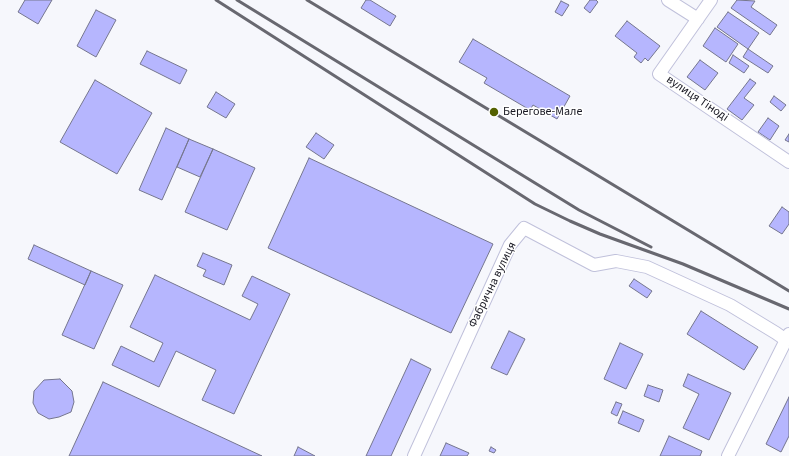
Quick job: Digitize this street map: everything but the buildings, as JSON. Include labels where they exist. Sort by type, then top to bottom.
[{"type":"street","points":[[668,0],[698,19]]},
{"type":"street","name":"вулиця Тіноді","points":[[711,0],[659,74],[789,162]]},
{"type":"street","name":"Фабрична вулиця","points":[[414,456],[510,246],[524,228],[594,265],[616,261],[647,267],[730,305],[776,333],[787,337],[728,456]]},
{"type":"railway","points":[[216,0],[535,204],[600,234],[683,264],[789,309]]},
{"type":"railway","points":[[237,0],[579,210],[651,247]]},
{"type":"railway","points":[[307,0],[789,291]]},
{"type":"place","name":"Берегове-Мале","points":[[494,112]]}]
